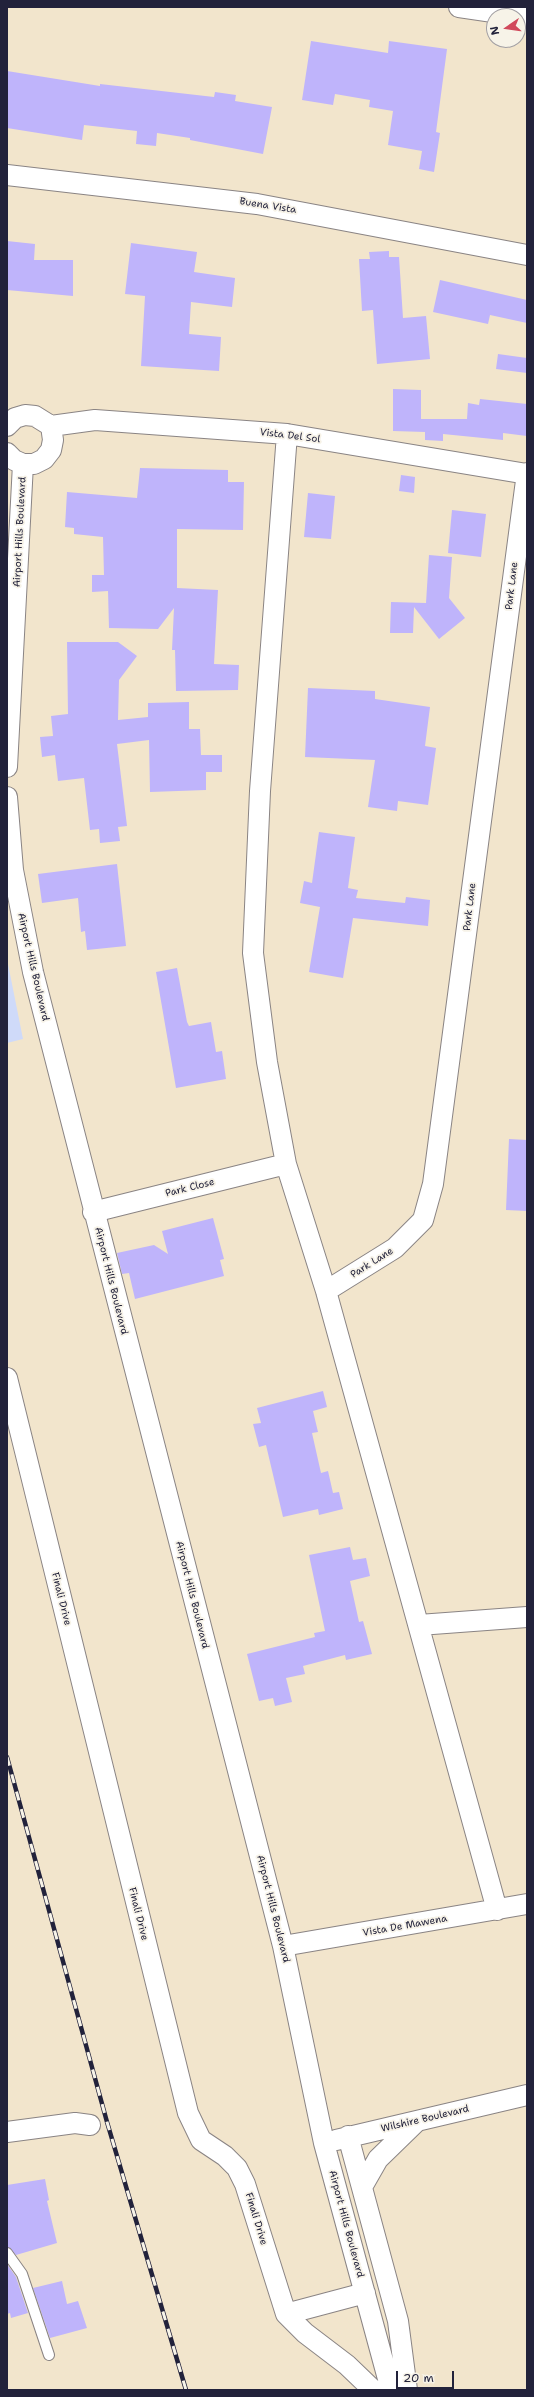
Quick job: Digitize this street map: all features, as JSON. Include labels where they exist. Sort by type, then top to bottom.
[{"type":"street","points":[[460,7],[527,17]]},
{"type":"street","name":"Buena Vista","points":[[7,175],[257,204],[527,255]]},
{"type":"street","points":[[7,426],[15,418],[25,414],[35,416],[50,426],[53,440],[50,450],[44,459],[34,464],[24,464],[14,460],[7,453]]},
{"type":"street","name":"Vista Del Sol","points":[[50,426],[95,420],[287,434],[527,473]]},
{"type":"street","points":[[287,434],[260,791],[253,952],[267,1062],[286,1164],[326,1291],[497,1910]]},
{"type":"street","name":"Airport Hills Boulevard","points":[[7,768],[24,464]]},
{"type":"street","name":"Park Lane","points":[[326,1291],[395,1248],[423,1220],[433,1184],[527,473]]},
{"type":"street","name":"Airport Hills Boulevard","points":[[7,797],[13,870],[33,972],[93,1212],[283,1946],[324,2143],[391,2390]]},
{"type":"street","name":"Park Close","points":[[93,1212],[286,1164]]},
{"type":"street","name":"Finali Drive","points":[[7,1378],[173,2058],[188,2113],[201,2140],[225,2156],[237,2168],[245,2184],[286,2314],[305,2333],[347,2365],[373,2390]]},
{"type":"street","points":[[419,1625],[527,1617]]},
{"type":"street","name":"Vista De Mawena","points":[[283,1946],[527,1904]]},
{"type":"street","name":"Wilshire Boulevard","points":[[324,2143],[348,2136],[417,2122],[527,2095]]},
{"type":"street","points":[[362,2187],[378,2158],[417,2122]]},
{"type":"street","points":[[7,2132],[75,2123],[90,2126]]},
{"type":"street","points":[[348,2136],[398,2321],[407,2390]]},
{"type":"street","points":[[286,2314],[365,2293]]},
{"type":"lane","points":[[7,2253],[22,2274],[49,2356]]},
{"type":"shaded area","points":[[7,959],[23,1039],[7,1043]]},
{"type":"building","points":[[311,41],[388,53],[389,41],[447,49],[436,132],[440,133],[434,172],[419,169],[422,151],[388,145],[393,111],[369,107],[370,100],[335,94],[333,105],[302,100]]},
{"type":"building","points":[[7,71],[100,86],[100,84],[214,97],[215,92],[236,95],[235,101],[272,107],[263,154],[190,140],[190,138],[157,133],[156,146],[136,144],[137,131],[84,125],[82,140],[7,128]]},
{"type":"building","points":[[7,241],[35,244],[34,260],[73,260],[73,296],[7,290]]},
{"type":"building","points":[[131,243],[197,252],[194,272],[235,278],[232,307],[191,302],[189,334],[221,337],[219,371],[141,366],[145,296],[125,294]]},
{"type":"building","points":[[389,251],[389,257],[399,257],[403,318],[426,316],[430,359],[377,364],[373,310],[362,311],[359,259],[370,259],[369,252]]},
{"type":"building","points":[[440,280],[527,300],[527,323],[490,315],[488,324],[433,312]]},
{"type":"building","points":[[498,354],[527,358],[527,373],[496,369]]},
{"type":"building","points":[[393,389],[421,390],[421,419],[467,419],[468,403],[479,405],[480,399],[527,404],[527,436],[503,433],[503,440],[443,434],[443,441],[425,440],[425,432],[393,431]]},
{"type":"building","points":[[140,468],[228,470],[228,482],[244,482],[243,530],[177,529],[177,588],[218,590],[214,664],[239,665],[238,690],[176,691],[175,650],[172,650],[174,608],[158,629],[109,628],[108,591],[92,592],[92,575],[104,575],[103,537],[74,534],[74,528],[65,527],[67,492],[137,498]]},
{"type":"building","points":[[401,475],[415,477],[414,493],[399,491]]},
{"type":"building","points":[[308,493],[335,496],[331,539],[304,537]]},
{"type":"building","points":[[452,510],[486,514],[481,557],[448,553]]},
{"type":"building","points":[[429,555],[452,557],[449,598],[465,618],[439,639],[414,607],[413,633],[390,633],[391,602],[426,603]]},
{"type":"building","points":[[67,642],[118,642],[137,656],[119,680],[118,720],[148,717],[148,703],[189,702],[189,729],[200,729],[201,755],[222,755],[222,772],[206,772],[206,790],[150,792],[149,740],[117,744],[127,826],[118,827],[120,841],[100,843],[99,829],[90,830],[84,778],[58,781],[55,755],[42,757],[40,737],[53,736],[51,716],[68,714]]},
{"type":"building","points":[[308,688],[375,691],[375,699],[430,707],[425,746],[436,748],[428,805],[398,801],[397,811],[368,807],[375,760],[305,757]]},
{"type":"building","points":[[319,832],[355,837],[348,888],[358,890],[356,898],[405,903],[406,897],[430,900],[428,926],[353,918],[343,978],[309,972],[320,907],[300,903],[304,881],[312,883]]},
{"type":"building","points":[[117,864],[126,946],[87,950],[85,931],[81,932],[78,898],[42,903],[38,874]]},
{"type":"building","points":[[177,968],[187,1022],[189,1026],[211,1022],[216,1052],[222,1051],[226,1079],[176,1088],[156,972]]},
{"type":"building","points":[[509,1139],[527,1140],[527,1211],[506,1210]]},
{"type":"building","points":[[213,1218],[224,1259],[220,1260],[224,1276],[135,1299],[129,1273],[122,1274],[117,1253],[154,1245],[168,1254],[162,1231]]},
{"type":"building","points":[[323,1391],[327,1407],[313,1411],[318,1432],[312,1433],[321,1473],[328,1471],[333,1493],[339,1492],[343,1509],[319,1515],[318,1509],[283,1517],[266,1445],[259,1447],[253,1424],[261,1423],[257,1408]]},
{"type":"building","points":[[350,1547],[353,1560],[366,1558],[370,1576],[350,1581],[359,1622],[363,1621],[372,1654],[346,1660],[345,1655],[303,1666],[305,1674],[286,1678],[292,1702],[275,1706],[273,1698],[259,1701],[247,1654],[315,1637],[314,1633],[325,1631],[309,1555]]},
{"type":"building","points":[[45,2179],[49,2200],[47,2201],[57,2243],[16,2255],[7,2247],[7,2185]]},
{"type":"building","points":[[7,2264],[16,2277],[28,2313],[11,2318],[10,2313],[7,2314]]},
{"type":"building","points":[[62,2281],[67,2304],[78,2301],[87,2328],[50,2338],[33,2288]]},
{"type":"railway","points":[[7,1757],[107,2122],[186,2390]]}]
